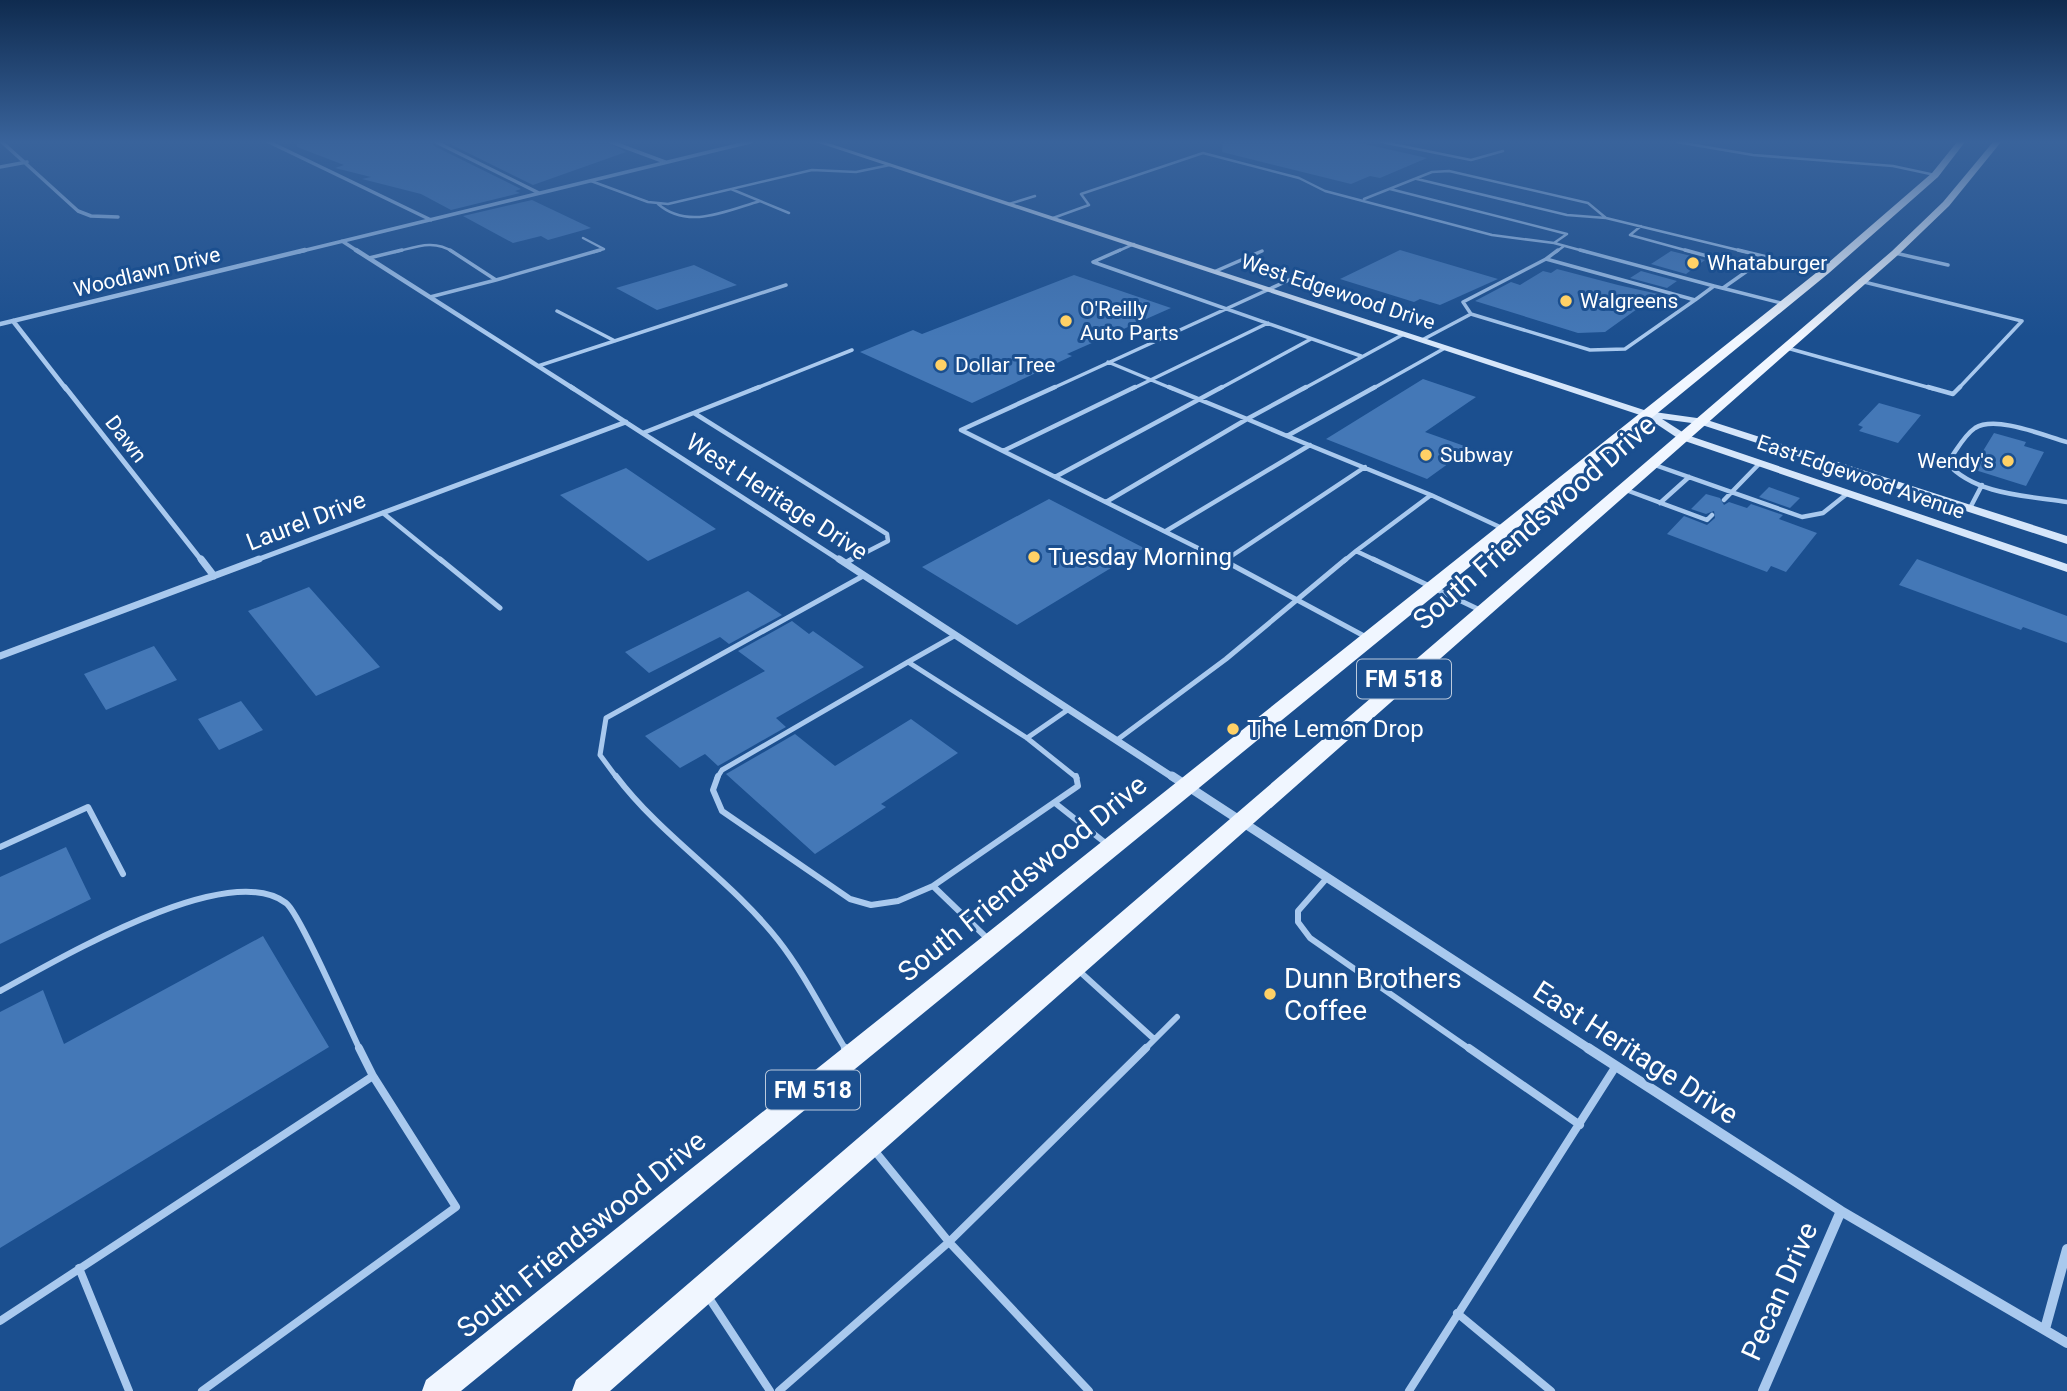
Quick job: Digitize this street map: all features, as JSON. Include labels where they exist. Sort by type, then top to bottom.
[{"type":"main road","name":"West Edgewood Drive","points":[[1018,207],[1646,414]]},
{"type":"main road","name":"FM 518","points":[[1646,414],[1903,207]]},
{"type":"main road","name":"FM 518","points":[[1700,421],[1784,347],[1854,280],[1895,253],[1937,207]]},
{"type":"main road","points":[[1825,271],[1837,275]]},
{"type":"main road","points":[[1646,414],[1700,421],[2067,540]]},
{"type":"main road","name":"East Edgewood Avenue","points":[[1646,414],[1683,436],[2067,568]]},
{"type":"main road","name":"South Friendswood Drive","points":[[437,1391],[1112,849],[1646,414]]},
{"type":"main road","name":"South Friendswood Drive","points":[[587,1391],[1700,421]]},
{"type":"street","points":[[74,207],[91,216],[118,217]]},
{"type":"street","points":[[403,207],[430,220]]},
{"type":"street","name":"Woodlawn Drive","points":[[0,324],[483,207]]},
{"type":"street","name":"West Heritage Drive","points":[[342,241],[1188,787]]},
{"type":"street","name":"Dawn","points":[[13,321],[214,576]]},
{"type":"street","name":"Laurel Drive","points":[[0,656],[626,422]]},
{"type":"street","name":"East Heritage Drive","points":[[1188,787],[1841,1211],[2067,1343]]},
{"type":"street","name":"Pecan Drive","points":[[1763,1391],[1841,1211]]},
{"type":"street","points":[[2045,1329],[2067,1249]]},
{"type":"lane","points":[[660,207],[664,212],[684,220],[736,207]]},
{"type":"lane","points":[[774,207],[789,213]]},
{"type":"lane","points":[[1053,218],[1084,207]]},
{"type":"lane","points":[[1391,207],[1492,235],[1554,243],[1784,304]]},
{"type":"lane","points":[[1460,207],[1567,234],[1554,243]]},
{"type":"lane","points":[[1533,207],[1567,215],[1606,218],[1825,271]]},
{"type":"lane","points":[[1593,207],[1606,218]]},
{"type":"lane","points":[[1641,226],[1630,235],[1751,268]]},
{"type":"lane","points":[[430,297],[604,249],[583,238]]},
{"type":"lane","points":[[369,258],[427,244],[441,244],[496,280]]},
{"type":"lane","points":[[1134,244],[1093,262],[1361,356]]},
{"type":"lane","points":[[1564,246],[1546,259],[1463,302],[1471,314],[1590,350],[1625,349],[1714,286]]},
{"type":"lane","points":[[1216,271],[1262,251]]},
{"type":"lane","points":[[1895,253],[1948,265]]},
{"type":"lane","points":[[1723,289],[1767,257]]},
{"type":"lane","points":[[1546,259],[1695,300]]},
{"type":"lane","points":[[961,430],[1300,275]]},
{"type":"lane","points":[[1784,347],[1953,394],[2022,321],[1854,280]]},
{"type":"lane","points":[[538,366],[786,285]]},
{"type":"lane","points":[[557,310],[615,341]]},
{"type":"lane","points":[[1422,340],[1471,314]]},
{"type":"lane","points":[[1003,451],[1268,323]]},
{"type":"lane","points":[[1106,502],[1247,419],[1404,334]]},
{"type":"lane","points":[[1055,477],[1311,339]]},
{"type":"lane","points":[[1287,436],[1445,348]]},
{"type":"lane","points":[[643,433],[852,350]]},
{"type":"lane","points":[[1108,362],[1365,467],[1504,529]]},
{"type":"lane","points":[[694,413],[887,534],[888,541],[844,564]]},
{"type":"lane","points":[[2067,442],[1997,424],[1975,428],[1947,463],[1951,471],[1982,485],[2026,496],[2067,502]]},
{"type":"lane","points":[[961,430],[1166,531],[1298,599],[1368,639]]},
{"type":"lane","points":[[1166,531],[1310,445]]},
{"type":"lane","points":[[1724,500],[1760,463]]},
{"type":"lane","points":[[1652,464],[1810,518],[1823,513],[1848,493]]},
{"type":"lane","points":[[1224,561],[1365,467]]},
{"type":"lane","points":[[1660,503],[1689,477]]},
{"type":"lane","points":[[1970,508],[1982,485]]},
{"type":"lane","points":[[1623,489],[1707,520],[1712,515]]},
{"type":"lane","points":[[1117,740],[1226,659],[1356,551],[1431,495]]},
{"type":"lane","points":[[383,513],[500,608]]},
{"type":"lane","points":[[1356,551],[1482,611]]},
{"type":"lane","points":[[852,1059],[778,940],[704,865],[637,804],[600,754],[606,718],[863,576]]},
{"type":"lane","points":[[908,662],[1027,738],[1076,774],[1077,786],[933,886],[898,901],[871,905],[850,899],[722,811],[712,796],[712,783],[722,770],[908,662],[954,636]]},
{"type":"lane","points":[[1027,738],[1069,709]]},
{"type":"lane","points":[[1055,803],[1112,849]]},
{"type":"lane","points":[[0,847],[88,807],[123,874]]},
{"type":"lane","points":[[1326,879],[1298,911],[1298,922],[1310,938],[1580,1125]]},
{"type":"lane","points":[[933,886],[992,944]]},
{"type":"lane","points":[[0,991],[106,935],[187,901],[224,892],[259,894],[285,902],[373,1076],[456,1207],[202,1391]]},
{"type":"lane","points":[[1073,966],[1154,1039]]},
{"type":"lane","points":[[779,1391],[949,1242],[1177,1017]]},
{"type":"lane","points":[[1409,1391],[1616,1066]]},
{"type":"lane","points":[[0,1321],[373,1076]]},
{"type":"lane","points":[[870,1144],[949,1242],[1089,1391]]},
{"type":"lane","points":[[79,1268],[129,1391]]},
{"type":"lane","points":[[703,1290],[770,1391]]},
{"type":"lane","points":[[1457,1313],[1551,1391]]},
{"type":"building","points":[[502,207],[547,207],[591,228],[548,240],[541,236],[513,243],[463,216]]},
{"type":"building","points":[[1400,250],[1498,279],[1440,305],[1420,299],[1414,302],[1340,279]]},
{"type":"building","points":[[1671,251],[1705,260],[1686,274],[1651,264]]},
{"type":"building","points":[[694,265],[737,285],[657,310],[616,288]]},
{"type":"building","name":"Walgreens","points":[[1557,269],[1658,294],[1605,332],[1578,333],[1475,301],[1511,282],[1520,285],[1543,271],[1551,273]]},
{"type":"building","points":[[1641,271],[1677,281],[1667,288],[1630,278]]},
{"type":"building","points":[[1074,275],[1171,308],[1067,354],[1072,356],[972,403],[860,352],[913,330],[922,334]]},
{"type":"building","points":[[1423,379],[1476,397],[1425,432],[1470,448],[1427,479],[1326,439]]},
{"type":"building","points":[[1879,403],[1921,415],[1898,443],[1859,431],[1863,427],[1858,425]]},
{"type":"building","name":"Wendy's","points":[[1994,433],[2026,442],[2024,446],[2044,452],[2026,486],[1972,469]]},
{"type":"building","points":[[626,468],[716,529],[648,561],[560,495]]},
{"type":"building","points":[[1769,487],[1800,498],[1790,508],[1759,497]]},
{"type":"building","points":[[1706,494],[1720,498],[1724,505],[1729,502],[1747,508],[1751,504],[1783,515],[1779,519],[1817,533],[1786,572],[1771,566],[1767,572],[1667,534],[1684,516],[1707,525],[1715,518],[1714,511],[1706,514],[1691,509]]},
{"type":"building","name":"Tuesday Morning","points":[[1049,499],[1144,548],[1017,625],[922,567]]},
{"type":"building","points":[[1917,559],[2067,616],[2067,643],[2023,627],[2021,630],[1899,585]]},
{"type":"building","points":[[309,587],[380,667],[316,696],[248,611]]},
{"type":"building","points":[[748,591],[782,615],[729,644],[720,637],[649,673],[625,652]]},
{"type":"building","points":[[792,621],[809,634],[813,631],[864,667],[776,718],[786,727],[718,766],[705,754],[680,768],[645,736],[765,671],[738,651]]},
{"type":"building","points":[[154,646],[177,680],[106,710],[84,674]]},
{"type":"building","points":[[241,701],[263,730],[219,750],[198,719]]},
{"type":"building","points":[[911,719],[958,753],[881,804],[886,807],[815,854],[726,774],[795,734],[835,766]]},
{"type":"building","points":[[66,847],[91,899],[0,944],[0,877]]},
{"type":"building","points":[[263,936],[329,1047],[0,1248],[0,1012],[43,990],[64,1044]]},
{"type":"place","name":"Whataburger","points":[[1693,263]]},
{"type":"place","name":"Walgreens","points":[[1566,301]]},
{"type":"place","name":"O'Reilly Auto Parts","points":[[1066,321]]},
{"type":"place","name":"Dollar Tree","points":[[941,365]]},
{"type":"place","name":"Subway","points":[[1426,455]]},
{"type":"place","name":"Wendy's","points":[[2008,461]]},
{"type":"place","name":"Tuesday Morning","points":[[1034,557]]},
{"type":"place","name":"The Lemon Drop","points":[[1233,729]]},
{"type":"place","name":"Dunn Brothers Coffee","points":[[1270,994]]}]
